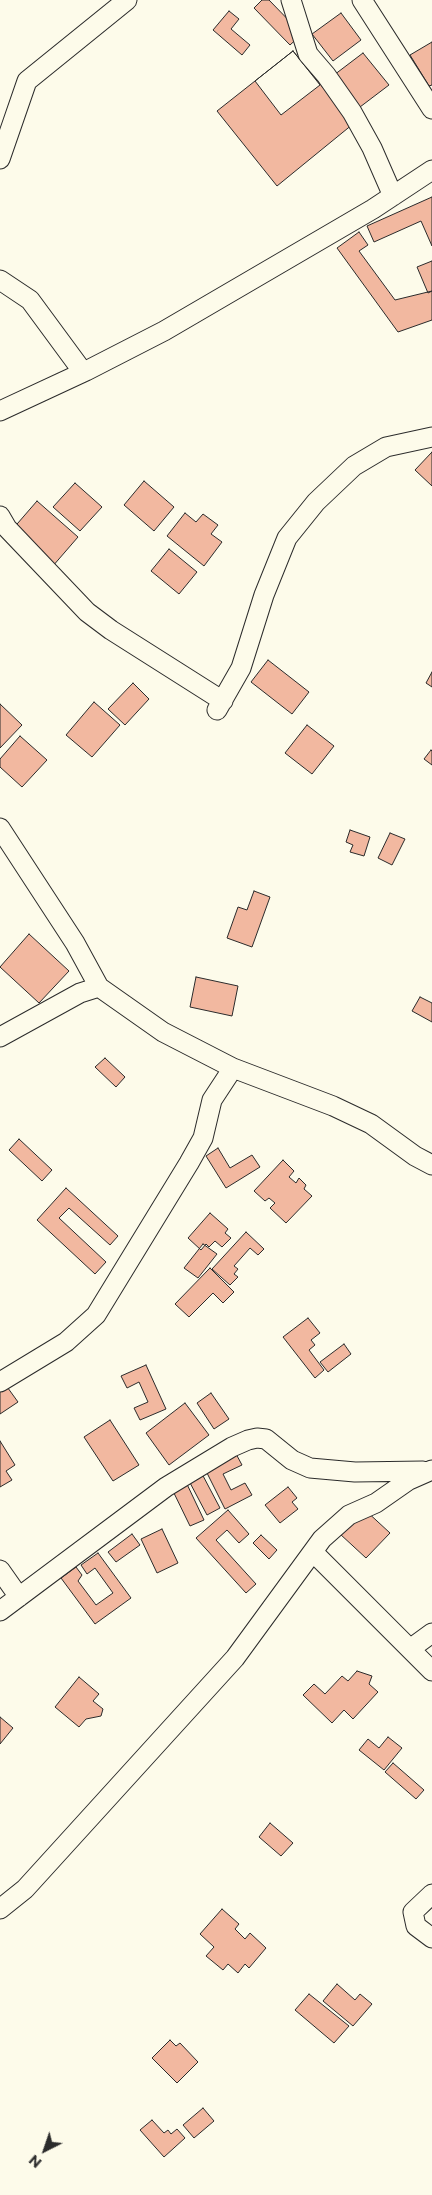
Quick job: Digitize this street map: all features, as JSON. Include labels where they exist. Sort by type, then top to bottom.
[{"type":"street","points":[[0,159],[27,81],[128,0]]},
{"type":"street","points":[[292,0],[308,54],[326,75],[352,112],[372,148],[393,196]]},
{"type":"street","points":[[362,0],[432,109]]},
{"type":"street","points":[[0,411],[164,331],[393,196],[432,170]]},
{"type":"street","points":[[0,280],[30,300],[83,372]]},
{"type":"street","points":[[0,516],[7,528],[87,612],[220,706],[241,668],[264,595],[286,538],[316,502],[354,466],[386,446],[432,438]]},
{"type":"street","points":[[0,828],[75,942],[99,987],[163,1032],[232,1068],[333,1106],[371,1124],[415,1156],[432,1165]]},
{"type":"street","points":[[0,1037],[80,993],[99,987]]},
{"type":"street","points":[[0,1382],[66,1342],[96,1315],[203,1138],[212,1100],[232,1068]]},
{"type":"street","points":[[0,1611],[166,1487],[232,1447],[248,1440],[266,1439],[292,1460],[310,1468],[355,1472],[431,1470]]},
{"type":"street","points":[[0,1909],[25,1889],[235,1658],[322,1539],[349,1515],[376,1503],[409,1480],[431,1470]]},
{"type":"street","points":[[313,1552],[432,1672]]},
{"type":"street","points":[[0,1570],[19,1597]]},
{"type":"street","points":[[410,1649],[432,1633]]},
{"type":"street","points":[[432,1894],[413,1912],[416,1926],[432,1938]]},
{"type":"building","points":[[262,0],[269,0],[302,34],[290,45],[254,8]]},
{"type":"building","points":[[229,11],[239,19],[231,29],[250,45],[242,55],[213,30]]},
{"type":"building","points":[[341,13],[361,40],[333,61],[312,34]]},
{"type":"building","points":[[432,42],[432,85],[429,86],[410,55]]},
{"type":"building","points":[[293,51],[353,124],[277,186],[217,111]]},
{"type":"building","points":[[293,51],[320,85],[281,115],[255,81]]},
{"type":"building","points":[[363,53],[389,85],[360,107],[334,75]]},
{"type":"building","points":[[432,197],[432,246],[421,221],[374,242],[367,226]]},
{"type":"building","points":[[359,232],[368,245],[359,251],[395,300],[432,291],[432,320],[398,332],[337,248]]},
{"type":"building","points":[[432,261],[432,291],[428,293],[417,267]]},
{"type":"building","points":[[432,452],[432,486],[415,470]]},
{"type":"building","points":[[144,481],[174,507],[154,531],[124,505]]},
{"type":"building","points":[[75,483],[102,507],[80,531],[53,507]]},
{"type":"building","points":[[37,501],[78,537],[52,567],[11,531]]},
{"type":"building","points":[[185,513],[196,522],[203,514],[218,525],[211,534],[222,542],[204,566],[167,536]]},
{"type":"building","points":[[169,549],[197,572],[179,594],[151,571]]},
{"type":"building","points":[[268,660],[309,692],[292,714],[251,682]]},
{"type":"building","points":[[432,672],[432,687],[426,683]]},
{"type":"building","points":[[133,683],[149,699],[125,725],[108,709]]},
{"type":"building","points":[[94,702],[120,725],[92,757],[66,735]]},
{"type":"building","points":[[0,704],[22,725],[0,748]]},
{"type":"building","points":[[307,725],[334,746],[312,774],[285,753]]},
{"type":"building","points":[[20,736],[47,760],[22,787],[0,767],[0,759]]},
{"type":"building","points":[[432,751],[432,765],[424,759]]},
{"type":"building","points":[[350,830],[370,837],[364,856],[350,852],[353,845],[346,842]]},
{"type":"building","points":[[390,833],[405,839],[392,865],[378,858]]},
{"type":"building","points":[[254,891],[270,897],[252,947],[227,938],[238,907],[247,910]]},
{"type":"building","points":[[29,934],[69,971],[39,1003],[0,967]]},
{"type":"building","points":[[196,977],[238,986],[232,1016],[190,1007]]},
{"type":"building","points":[[420,997],[432,1003],[432,1022],[412,1011]]},
{"type":"building","points":[[105,1058],[125,1077],[116,1087],[95,1067]]},
{"type":"building","points":[[19,1139],[52,1170],[42,1181],[9,1150]]},
{"type":"building","points":[[218,1148],[230,1168],[252,1155],[260,1167],[226,1188],[206,1156]]},
{"type":"building","points":[[283,1160],[294,1171],[289,1177],[296,1183],[299,1178],[306,1185],[304,1189],[312,1196],[286,1223],[270,1208],[275,1203],[269,1198],[265,1201],[254,1191]]},
{"type":"building","points":[[66,1188],[118,1236],[110,1245],[69,1208],[59,1218],[106,1262],[95,1274],[37,1220]]},
{"type":"building","points":[[210,1213],[228,1229],[225,1233],[231,1238],[222,1247],[215,1241],[209,1247],[206,1244],[201,1250],[188,1238]]},
{"type":"building","points":[[246,1232],[264,1249],[258,1255],[250,1248],[234,1266],[238,1269],[234,1274],[238,1277],[230,1285],[212,1269]]},
{"type":"building","points":[[203,1244],[217,1254],[198,1278],[184,1268]]},
{"type":"building","points":[[210,1268],[234,1292],[223,1303],[213,1293],[189,1317],[175,1304]]},
{"type":"building","points":[[308,1318],[320,1333],[311,1340],[315,1345],[309,1350],[324,1370],[315,1378],[283,1337]]},
{"type":"building","points":[[344,1344],[351,1354],[328,1372],[320,1362]]},
{"type":"building","points":[[146,1365],[166,1409],[140,1420],[134,1408],[148,1402],[139,1382],[127,1388],[121,1376]]},
{"type":"building","points":[[5,1384],[18,1402],[0,1414],[0,1387]]},
{"type":"building","points":[[211,1393],[229,1419],[214,1429],[197,1403]]},
{"type":"building","points":[[185,1403],[209,1435],[169,1465],[146,1433]]},
{"type":"building","points":[[110,1420],[139,1465],[113,1481],[84,1437]]},
{"type":"building","points":[[0,1441],[15,1465],[6,1471],[12,1480],[0,1487]]},
{"type":"building","points":[[235,1452],[242,1465],[223,1474],[231,1490],[245,1483],[252,1495],[225,1509],[204,1467]]},
{"type":"building","points":[[201,1472],[220,1508],[207,1515],[188,1479]]},
{"type":"building","points":[[185,1480],[204,1520],[190,1526],[171,1487]]},
{"type":"building","points":[[288,1487],[297,1498],[292,1502],[298,1509],[280,1523],[265,1505]]},
{"type":"building","points":[[364,1509],[390,1533],[366,1558],[340,1534]]},
{"type":"building","points":[[228,1510],[249,1534],[239,1543],[227,1530],[216,1540],[256,1584],[246,1593],[196,1538]]},
{"type":"building","points":[[162,1529],[178,1563],[157,1573],[141,1539]]},
{"type":"building","points":[[132,1534],[140,1545],[116,1562],[108,1552]]},
{"type":"building","points":[[261,1535],[277,1550],[269,1559],[253,1543]]},
{"type":"building","points":[[98,1553],[131,1598],[95,1624],[61,1578],[76,1567],[82,1575],[78,1581],[96,1605],[113,1593],[95,1568],[87,1574],[81,1565]]},
{"type":"building","points":[[357,1671],[372,1676],[369,1684],[378,1692],[353,1719],[344,1710],[332,1723],[303,1695],[314,1684],[325,1694],[342,1676],[348,1681]]},
{"type":"building","points":[[79,1677],[99,1694],[93,1701],[103,1709],[101,1716],[86,1719],[79,1727],[55,1707]]},
{"type":"building","points":[[0,1717],[13,1728],[0,1744]]},
{"type":"building","points":[[388,1737],[402,1748],[384,1770],[359,1750],[368,1739],[379,1748]]},
{"type":"building","points":[[393,1763],[424,1790],[416,1799],[385,1772]]},
{"type":"building","points":[[270,1823],[293,1843],[281,1856],[259,1837]]},
{"type":"building","points":[[222,1909],[239,1924],[235,1929],[245,1939],[250,1933],[266,1948],[249,1968],[245,1964],[238,1973],[228,1964],[223,1970],[206,1956],[214,1947],[200,1934]]},
{"type":"building","points":[[337,1984],[355,2000],[360,1994],[372,2004],[353,2026],[323,2001]]},
{"type":"building","points":[[309,1994],[349,2026],[334,2043],[295,2010]]},
{"type":"building","points":[[170,2040],[176,2046],[180,2043],[198,2062],[177,2083],[152,2058]]},
{"type":"building","points":[[203,2108],[214,2121],[194,2138],[183,2125]]},
{"type":"building","points":[[152,2120],[164,2133],[168,2130],[171,2134],[177,2129],[185,2138],[164,2157],[140,2130]]}]
